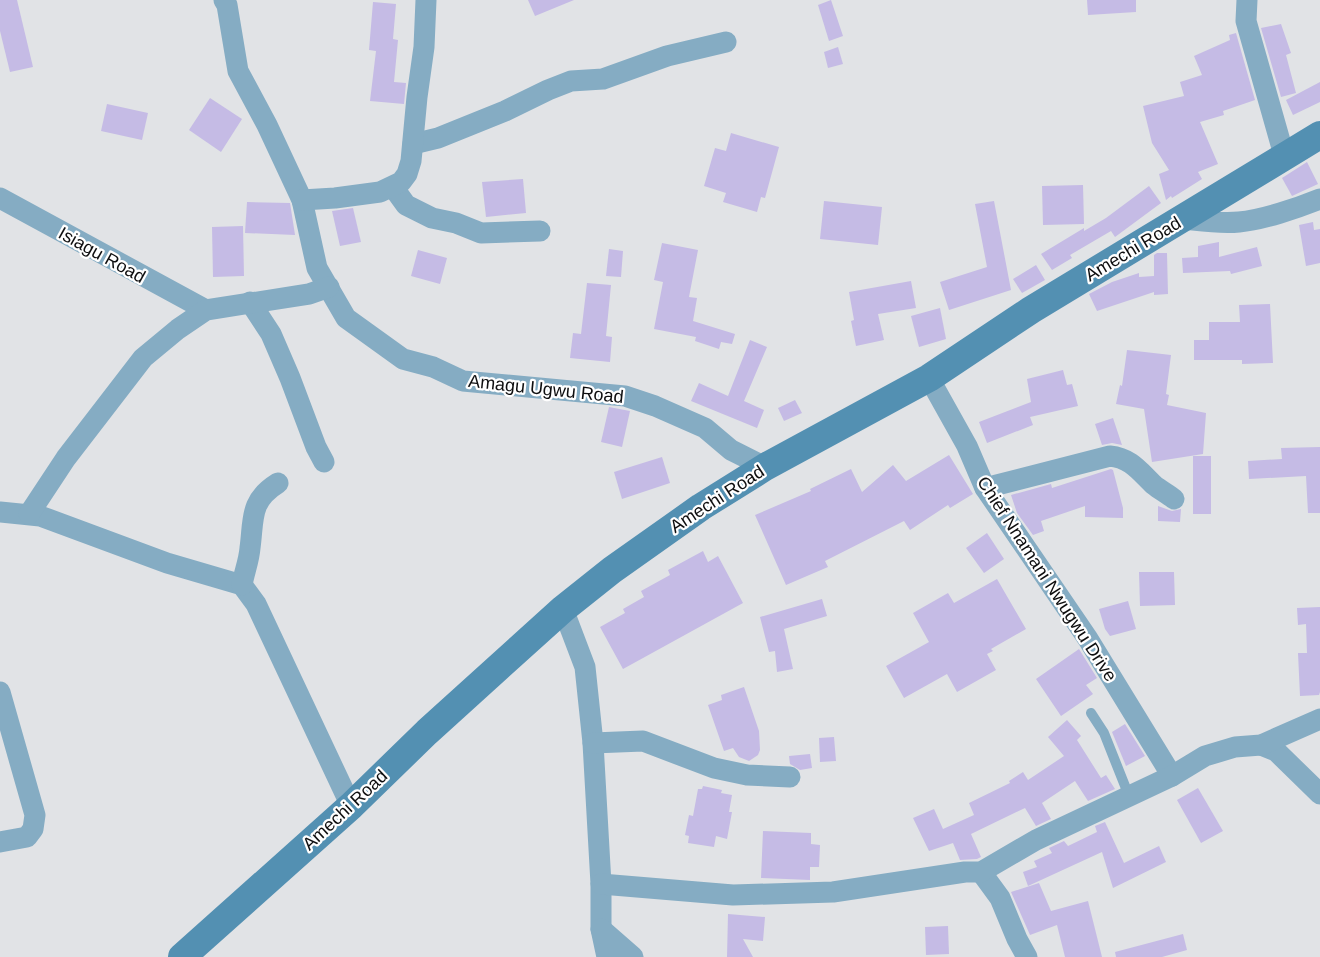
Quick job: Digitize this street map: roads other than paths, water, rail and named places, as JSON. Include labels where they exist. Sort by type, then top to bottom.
[{"type":"main road","name":"Amechi Road","points":[[182,957],[351,806],[563,609],[612,570],[701,507],[765,467],[929,378],[1031,310],[1320,135]]},
{"type":"street","name":"Amagu Ugwu Road","points":[[224,0],[227,5],[238,70],[302,200],[317,268],[346,318],[403,359],[433,367],[463,381],[624,396],[656,406],[705,428],[731,450],[765,467]]},
{"type":"street","points":[[302,200],[373,194],[393,187],[407,174],[413,144],[424,47],[426,0]]},
{"type":"street","points":[[1247,0],[1246,21],[1284,155]]},
{"type":"street","points":[[413,144],[438,138],[571,81],[603,79],[667,56],[726,42]]},
{"type":"street","points":[[393,187],[406,206],[432,218],[481,232],[540,231]]},
{"type":"street","name":"Isiagu Road","points":[[0,198],[206,310]]},
{"type":"street","points":[[1183,219],[1220,223],[1242,222],[1303,206],[1320,199]]},
{"type":"street","points":[[29,514],[66,458],[143,358],[178,329],[206,310],[309,294],[329,287]]},
{"type":"street","points":[[250,303],[271,334],[324,462]]},
{"type":"street","name":"Chief Nnamani Nwugwu Drive","points":[[929,378],[967,446],[985,488],[1088,639],[1172,776]]},
{"type":"street","points":[[985,488],[1110,456],[1121,457],[1134,464],[1155,486],[1174,499]]},
{"type":"street","points":[[242,585],[250,550],[251,525],[257,504],[266,490],[278,483]]},
{"type":"street","points":[[0,512],[29,514],[69,526],[167,562],[242,585],[256,604],[351,806]]},
{"type":"street","points":[[563,609],[585,667],[593,743],[601,884],[601,929],[607,957]]},
{"type":"street","points":[[0,692],[35,815],[33,829],[27,837],[0,842]]},
{"type":"street","points":[[601,884],[733,895],[833,892],[965,872],[981,872],[1036,840],[1172,776],[1205,756],[1235,747],[1261,745],[1320,719]]},
{"type":"street","points":[[593,743],[643,741],[714,768],[747,775],[790,777]]},
{"type":"street","points":[[1261,745],[1276,751],[1320,794]]},
{"type":"street","points":[[981,872],[1000,898],[1027,957]]},
{"type":"street","points":[[601,929],[633,957]]},
{"type":"lane","points":[[1091,713],[1104,732],[1129,795]]}]
